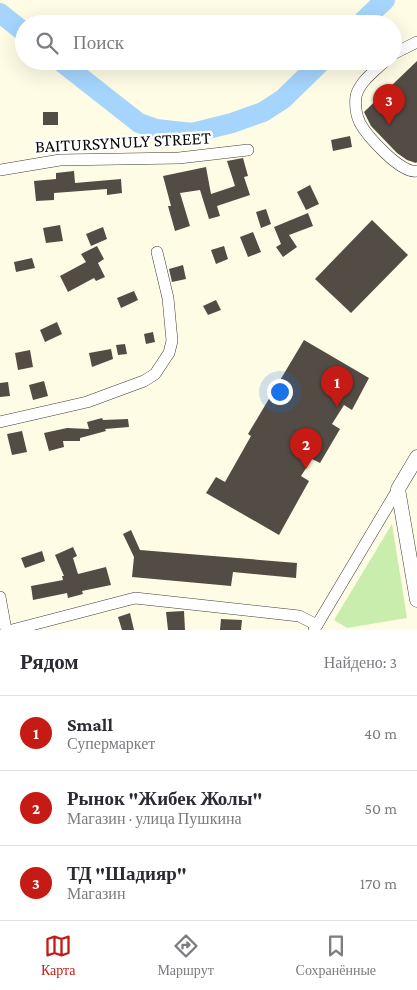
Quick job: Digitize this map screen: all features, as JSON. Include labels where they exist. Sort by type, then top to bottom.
[{"type":"street","points":[[402,50],[417,42]]},
{"type":"street","points":[[377,70],[361,85],[356,102],[359,121],[365,131],[395,160],[407,170],[417,170]]},
{"type":"street","name":"BAITURSYNULY STREET","points":[[0,170],[60,160],[179,158],[248,150]]},
{"type":"street","points":[[0,422],[87,402],[144,381],[155,374],[164,363],[172,341],[168,298],[157,252]]},
{"type":"street","points":[[12,630],[135,598],[299,616],[316,628],[417,457]]},
{"type":"street","points":[[398,489],[417,600]]},
{"type":"street","points":[[0,597],[6,630]]},
{"type":"green space","points":[[392,524],[407,618],[347,628],[334,620]]},
{"type":"building","points":[[417,61],[416,163],[407,160],[397,153],[371,126],[364,112]]},
{"type":"building","points":[[43,112],[58,112],[58,125],[43,125]]},
{"type":"building","points":[[350,136],[352,147],[333,151],[331,140]]},
{"type":"building","points":[[243,158],[248,176],[244,177],[250,195],[217,206],[220,216],[209,219],[200,190],[180,193],[190,226],[175,231],[168,206],[171,206],[163,176],[206,167],[211,194],[235,186],[227,161]]},
{"type":"building","points":[[74,171],[75,183],[121,179],[122,193],[107,195],[107,189],[54,193],[54,200],[36,201],[34,181],[56,179],[56,173]]},
{"type":"building","points":[[310,185],[319,204],[306,210],[297,192]]},
{"type":"building","points":[[266,209],[271,224],[261,228],[256,212]]},
{"type":"building","points":[[308,213],[313,226],[289,235],[297,247],[283,257],[276,247],[281,244],[274,227]]},
{"type":"building","points":[[372,220],[408,255],[351,313],[315,279]]},
{"type":"building","points":[[60,225],[63,241],[46,243],[43,228]]},
{"type":"building","points":[[103,227],[107,239],[91,246],[86,234]]},
{"type":"building","points":[[253,232],[261,252],[248,257],[240,237]]},
{"type":"building","points":[[97,246],[104,259],[98,263],[105,277],[96,281],[94,278],[68,292],[60,276],[86,262],[81,254]]},
{"type":"building","points":[[224,246],[228,259],[216,264],[211,250]]},
{"type":"building","points":[[32,258],[35,268],[16,272],[14,262]]},
{"type":"building","points":[[183,265],[186,279],[172,282],[169,269]]},
{"type":"building","points":[[134,291],[138,300],[121,308],[117,298]]},
{"type":"building","points":[[216,300],[221,310],[208,315],[203,306]]},
{"type":"building","points":[[57,322],[62,334],[45,342],[40,330]]},
{"type":"building","points":[[153,332],[155,342],[146,344],[144,334]]},
{"type":"building","points":[[304,340],[369,378],[352,410],[344,405],[332,424],[340,429],[320,463],[312,459],[301,476],[309,481],[279,535],[206,493],[216,477],[225,482],[251,436],[248,434]]},
{"type":"building","points":[[125,344],[127,354],[118,355],[116,345]]},
{"type":"building","points":[[111,349],[113,359],[92,367],[89,353]]},
{"type":"building","points":[[30,350],[33,367],[18,370],[15,353]]},
{"type":"building","points":[[44,381],[48,396],[33,400],[29,385]]},
{"type":"building","points":[[8,382],[10,396],[0,397],[0,383]]},
{"type":"building","points":[[102,418],[103,420],[128,419],[129,427],[105,429],[106,431],[80,438],[80,441],[63,441],[64,447],[49,451],[44,433],[67,428],[89,429],[87,422]]},
{"type":"building","points":[[22,431],[27,452],[12,455],[7,434]]},
{"type":"building","points":[[131,530],[140,550],[297,563],[296,578],[233,572],[231,586],[132,577],[134,557],[123,534]]},
{"type":"building","points":[[73,547],[77,556],[73,558],[78,574],[106,567],[111,585],[82,591],[83,594],[68,598],[67,593],[33,600],[31,586],[63,580],[62,576],[64,576],[55,555]]},
{"type":"building","points":[[42,551],[45,561],[25,568],[21,558]]},
{"type":"building","points":[[184,611],[185,630],[168,630],[166,612]]},
{"type":"building","points":[[130,613],[134,630],[122,630],[118,617]]},
{"type":"building","points":[[221,619],[242,620],[241,630],[220,630]]},
{"type":"waterway","points":[[369,15],[385,0]]},
{"type":"waterway","points":[[0,13],[15,25]]},
{"type":"waterway","points":[[71,70],[139,123],[156,129],[192,133],[232,123],[263,112],[283,99],[313,70]]},
{"type":"place","name":"ТД \"Шадияр\"","points":[[389,125]]},
{"type":"place","name":"Small","points":[[337,407]]},
{"type":"place","name":"Рынок \"Жибек Жолы\"","points":[[306,469]]}]
